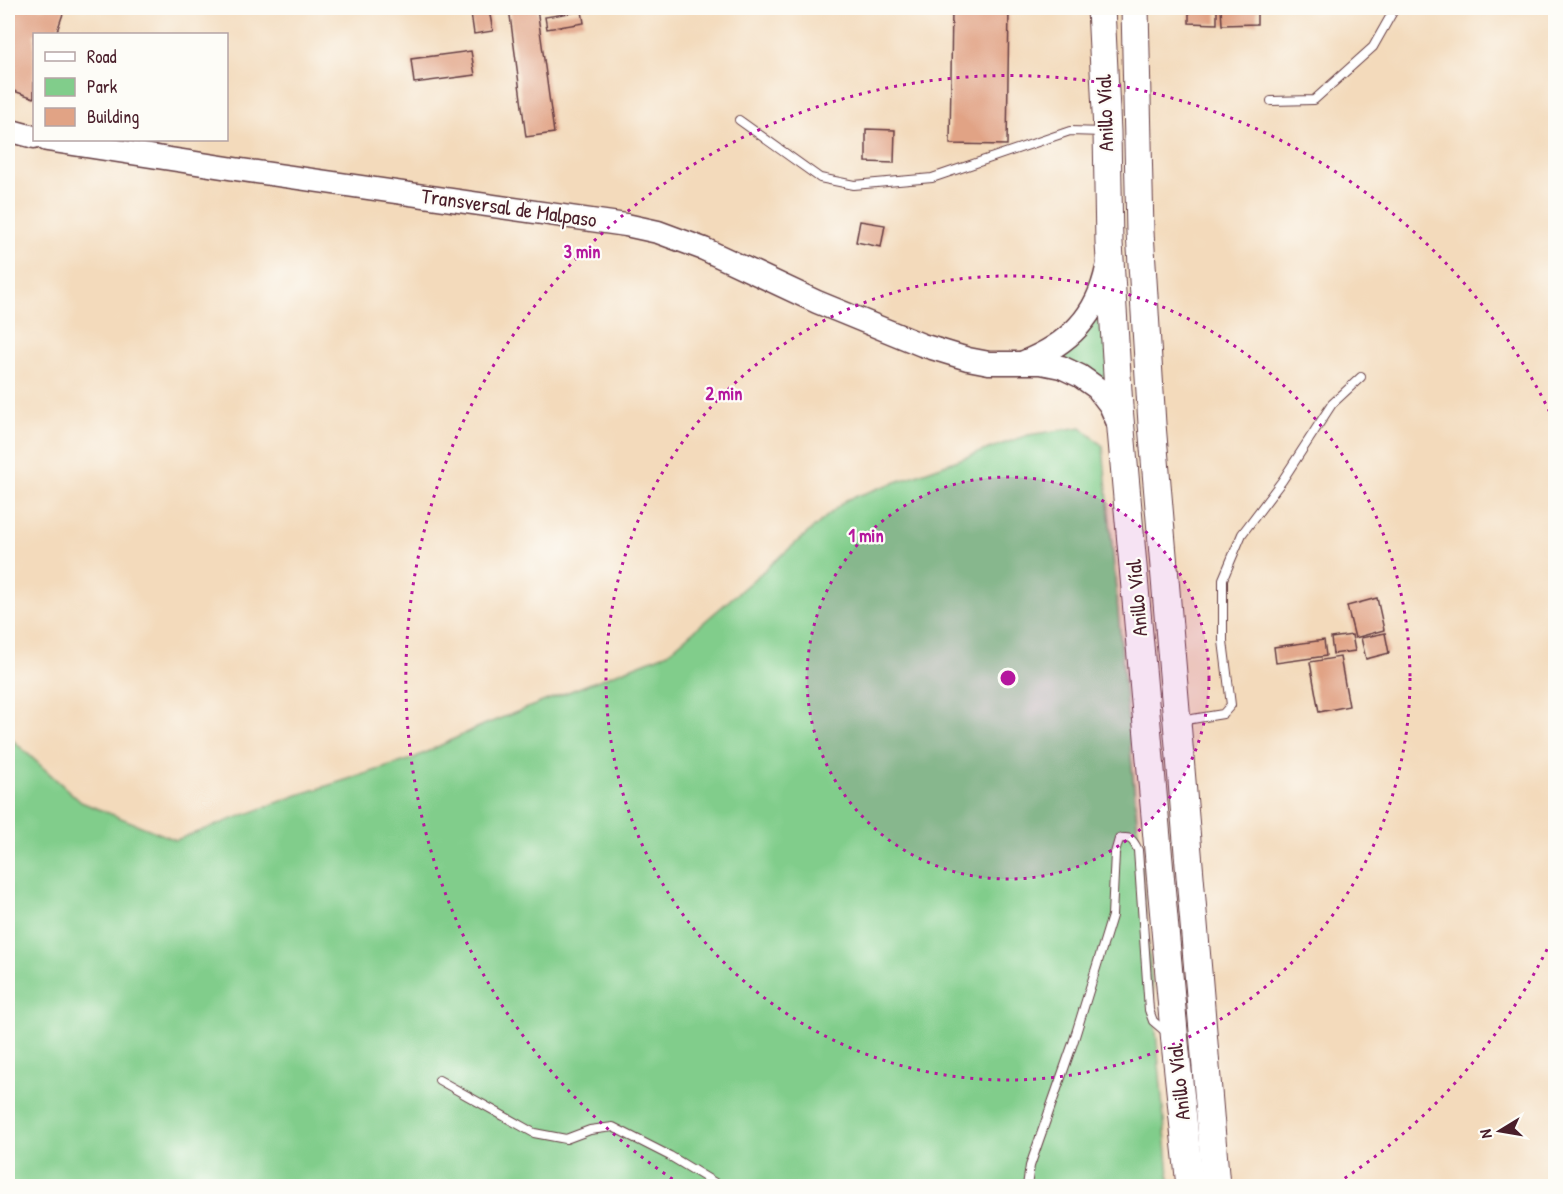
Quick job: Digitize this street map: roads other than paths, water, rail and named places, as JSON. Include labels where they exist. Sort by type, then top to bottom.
[{"type":"highway","name":"Anillo Víal","points":[[1101,8],[1109,243],[1119,407],[1175,1043],[1190,1186]]},
{"type":"highway","name":"Anillo Víal","points":[[1135,8],[1140,232],[1152,424],[1216,1186]]},
{"type":"main road","points":[[8,130],[33,137]]},
{"type":"main road","name":"Transversal de Malpaso","points":[[54,141],[626,225],[658,232],[704,249],[817,302],[921,345],[989,363],[1041,363],[1061,367],[1097,388],[1110,405],[1122,432]]},
{"type":"main road","name":"Transversal de Malpaso","points":[[1020,364],[1045,353],[1067,338],[1085,319],[1099,296],[1107,270],[1109,243]]},
{"type":"lane","points":[[1271,101],[1314,100],[1373,47],[1395,8]]},
{"type":"lane","points":[[739,120],[820,178],[854,185],[932,178],[1070,131],[1107,132]]},
{"type":"lane","points":[[1177,721],[1223,714],[1231,705],[1222,641],[1223,579],[1242,534],[1282,481],[1332,404],[1361,377]]},
{"type":"lane","points":[[1027,1186],[1030,1166],[1073,1043],[1112,916],[1115,853],[1119,839],[1126,837],[1133,840],[1138,850],[1149,1010],[1153,1021],[1163,1028],[1175,1043]]},
{"type":"lane","points":[[440,1080],[534,1133],[566,1139],[590,1130],[613,1127],[670,1156],[720,1186]]}]
